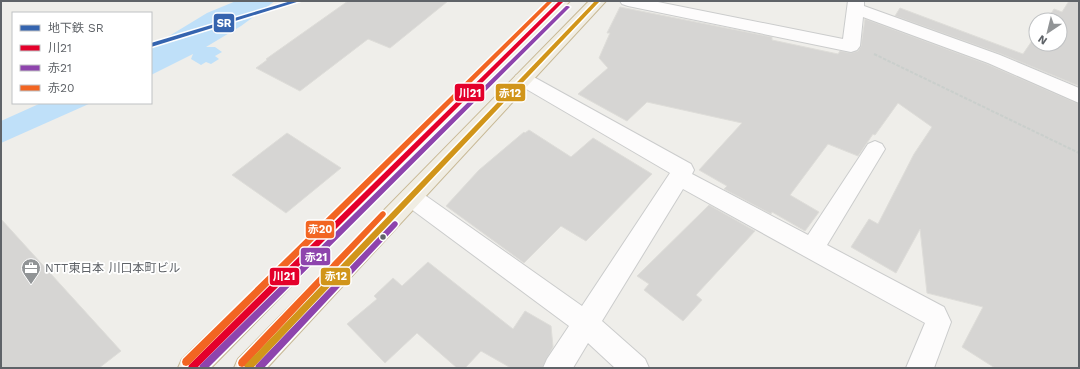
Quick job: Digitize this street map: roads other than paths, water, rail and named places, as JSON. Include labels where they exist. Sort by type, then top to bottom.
[{"type":"highway","points":[[192,368],[562,1]]},
{"type":"highway","points":[[248,368],[598,1]]},
{"type":"street","points":[[628,1],[851,46],[855,5],[994,59],[1079,96]]},
{"type":"street","points":[[523,79],[683,170],[557,368]]},
{"type":"street","points":[[812,249],[875,149]]},
{"type":"street","points":[[679,177],[935,315],[938,322],[920,368]]},
{"type":"street","points":[[411,197],[585,323],[635,368]]},
{"type":"water","points":[[236,1],[275,1],[241,26],[206,47],[215,47],[222,52],[215,56],[219,59],[211,64],[206,62],[201,65],[191,59],[193,54],[152,74],[152,46],[207,13]]},
{"type":"water","points":[[39,104],[89,104],[1,143],[1,121]]},
{"type":"metro line","name":"SR","points":[[152,45],[297,1]]},
{"type":"place","name":"NTT東日本 川口本町ビル","points":[[31,285]]}]
